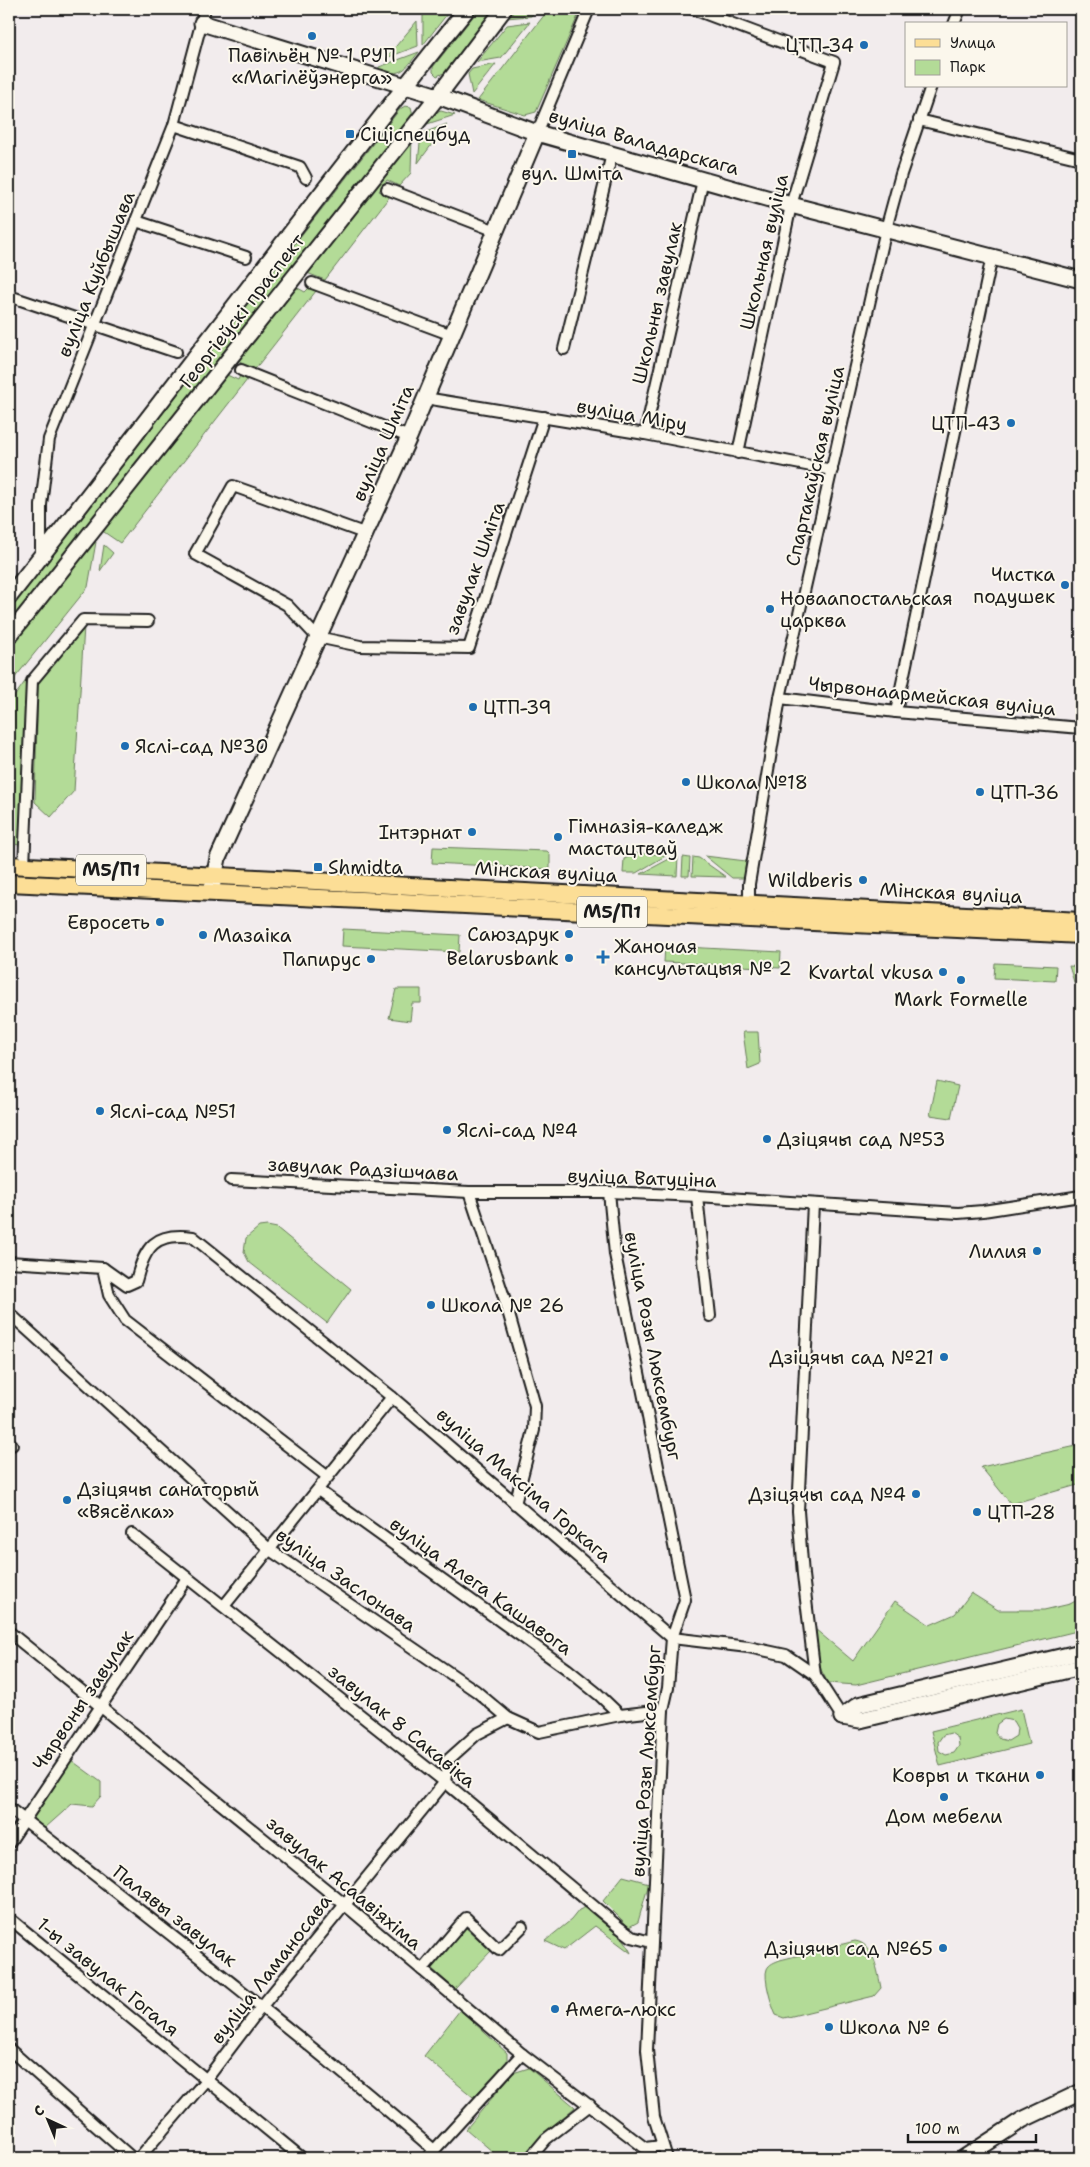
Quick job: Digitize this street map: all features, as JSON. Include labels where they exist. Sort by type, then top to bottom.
[{"type":"main road","name":"Георгіеўскі праспект","points":[[9,597],[405,86],[467,9]]},
{"type":"main road","name":"Георгіеўскі праспект","points":[[9,636],[438,96],[504,9]]},
{"type":"main road","name":"вуліца Валадарскага","points":[[203,16],[438,96],[537,133],[791,205],[1081,280]]},
{"type":"main road","name":"вуліца Шміта","points":[[212,892],[213,875],[218,858],[408,437],[537,133]]},
{"type":"main road","name":"Мінская вуліца","points":[[16,866],[213,875],[749,910],[1081,935]]},
{"type":"main road","name":"Мінская вуліца","points":[[9,883],[212,892],[1081,921]]},
{"type":"main road","points":[[842,1717],[858,1705],[1081,1652]]},
{"type":"main road","points":[[842,1717],[860,1720],[1081,1668]]},
{"type":"main road","points":[[964,2158],[1022,2120],[1081,2092]]},
{"type":"street","name":"вуліца Шміта","points":[[537,133],[590,9]]},
{"type":"street","name":"Школьная вуліца","points":[[693,9],[834,62],[791,205],[738,453]]},
{"type":"street","points":[[955,22],[960,9]]},
{"type":"street","name":"вуліца Куйбышава","points":[[41,556],[41,505],[48,439],[174,125],[203,16]]},
{"type":"street","name":"Спартакаўская вуліца","points":[[749,910],[750,884],[780,698],[886,229],[930,88]]},
{"type":"street","points":[[919,120],[1081,159]]},
{"type":"street","points":[[174,125],[300,167],[306,178]]},
{"type":"street","points":[[564,349],[612,154]]},
{"type":"street","name":"Школьны завулак","points":[[645,434],[703,180]]},
{"type":"street","points":[[388,189],[496,231]]},
{"type":"street","points":[[136,222],[246,257]]},
{"type":"street","points":[[896,712],[992,256]]},
{"type":"street","points":[[312,283],[452,335]]},
{"type":"street","points":[[9,296],[176,352]]},
{"type":"street","points":[[241,370],[408,437]]},
{"type":"street","name":"вуліца Міру","points":[[425,398],[645,434],[832,470]]},
{"type":"street","name":"завулак Шміта","points":[[317,637],[360,646],[469,648],[544,417]]},
{"type":"street","points":[[317,637],[287,605],[195,554],[233,486],[364,533]]},
{"type":"street","points":[[16,866],[32,681],[83,620],[148,621]]},
{"type":"street","name":"Чырвонаармейская вуліца","points":[[780,698],[896,712],[1081,728]]},
{"type":"street","name":"завулак Радзішчава","points":[[231,1180],[469,1192],[504,1297],[535,1406],[534,1430],[515,1504]]},
{"type":"street","name":"вуліца Ватуціна","points":[[469,1192],[609,1192],[958,1213],[1081,1196]]},
{"type":"street","name":"вуліца Розы Люксембург","points":[[609,1192],[615,1254],[685,1600],[672,1638],[668,1688],[663,1710],[647,2050],[654,2117],[667,2158]]},
{"type":"street","points":[[697,1196],[710,1316]]},
{"type":"street","points":[[813,1204],[798,1511],[803,1575],[815,1675]]},
{"type":"street","name":"вуліца Максіма Горкага","points":[[103,1268],[127,1285],[136,1281],[143,1261],[153,1244],[164,1237],[177,1235],[193,1237],[392,1397],[672,1638]]},
{"type":"street","points":[[9,1262],[103,1268],[109,1295],[125,1320],[328,1477]]},
{"type":"street","name":"вуліца Заслонава","points":[[9,1313],[270,1550],[476,1691],[508,1718],[539,1732],[620,1715],[663,1710]]},
{"type":"street","points":[[224,1606],[392,1397]]},
{"type":"street","name":"вуліца Алега Кашавога","points":[[318,1490],[567,1669],[620,1715]]},
{"type":"street","name":"завулак 8 Сакавіка","points":[[132,1534],[445,1782],[620,1928],[632,1937],[651,1942]]},
{"type":"street","name":"Чырвоны завулак","points":[[9,1843],[187,1578]]},
{"type":"street","name":"завулак Асаавіяхіма","points":[[9,1632],[344,1904],[522,2054],[590,2104],[645,2148],[662,2146]]},
{"type":"street","points":[[672,1638],[748,1647],[786,1655],[815,1675],[842,1717]]},
{"type":"street","name":"вуліца Ламаносава","points":[[139,2158],[206,2080],[262,2006],[445,1782],[448,1760],[477,1734],[508,1718]]},
{"type":"street","name":"Палявы завулак","points":[[9,1808],[352,2079],[431,2154]]},
{"type":"street","name":"1-ы завулак Гогаля","points":[[9,1918],[302,2158]]},
{"type":"street","points":[[422,1970],[466,1918],[499,1950],[522,1927]]},
{"type":"street","points":[[9,2049],[132,2158]]},
{"type":"street","points":[[431,2154],[522,2054]]},
{"type":"street","points":[[530,2158],[546,2139],[590,2104]]},
{"type":"green space","points":[[427,9],[451,9],[423,45],[423,14]]},
{"type":"green space","points":[[479,9],[495,9],[446,72],[437,76],[433,72],[433,67]]},
{"type":"green space","points":[[514,9],[537,9],[531,16],[506,18]]},
{"type":"green space","points":[[549,9],[581,9],[536,112],[525,115],[478,100]]},
{"type":"green space","points":[[417,21],[418,46],[386,58]]},
{"type":"green space","points":[[530,22],[501,58],[477,62],[507,25]]},
{"type":"green space","points":[[419,52],[406,67],[398,72],[378,70],[379,67]]},
{"type":"green space","points":[[496,64],[472,94],[468,74],[472,69]]},
{"type":"green space","points":[[405,106],[411,107],[413,115],[9,625],[9,609],[400,109]]},
{"type":"green space","points":[[441,111],[455,115],[421,126],[431,114]]},
{"type":"green space","points":[[447,124],[418,163],[421,134]]},
{"type":"green space","points":[[412,135],[411,173],[399,186],[387,180],[379,191],[390,196],[325,280],[307,273],[296,287],[305,292],[309,288],[316,291],[255,369],[237,361],[227,375],[238,380],[240,376],[247,380],[120,543],[101,530]]},
{"type":"green space","points":[[94,540],[96,542],[88,587],[9,685],[9,648]]},
{"type":"green space","points":[[104,545],[113,553],[100,571]]},
{"type":"green space","points":[[84,626],[74,791],[51,817],[35,802],[38,682]]},
{"type":"green space","points":[[29,676],[21,845],[9,844],[9,704]]},
{"type":"green space","points":[[433,847],[547,851],[550,854],[550,869],[432,863]]},
{"type":"green space","points":[[638,853],[667,855],[636,873],[623,873],[624,859]]},
{"type":"green space","points":[[705,856],[746,861],[744,878],[732,878]]},
{"type":"green space","points":[[673,857],[678,857],[677,876],[641,874]]},
{"type":"green space","points":[[683,857],[690,858],[689,876],[682,876]]},
{"type":"green space","points":[[693,857],[699,858],[726,877],[692,876]]},
{"type":"green space","points":[[343,929],[460,935],[459,952],[342,946]]},
{"type":"green space","points":[[665,946],[781,952],[780,968],[664,962]]},
{"type":"green space","points":[[995,963],[1056,966],[1055,981],[994,978]]},
{"type":"green space","points":[[1069,966],[1081,967],[1081,977],[1075,985]]},
{"type":"green space","points":[[396,989],[421,989],[421,1003],[412,1003],[410,1021],[389,1018]]},
{"type":"green space","points":[[743,1032],[758,1032],[760,1064],[748,1069]]},
{"type":"green space","points":[[937,1081],[958,1086],[951,1118],[930,1115]]},
{"type":"green space","points":[[259,1227],[277,1228],[351,1289],[327,1323],[249,1262],[244,1252],[246,1238]]},
{"type":"green space","points":[[1081,1445],[1081,1484],[1011,1504],[981,1467]]},
{"type":"green space","points":[[971,1593],[998,1610],[1044,1610],[1070,1604],[1081,1598],[1081,1630],[856,1685],[828,1683],[819,1666],[815,1629],[853,1661],[895,1601],[930,1625],[955,1614]]},
{"type":"green space","points":[[1021,1709],[1029,1744],[940,1766],[931,1731]],"holes":[[[1004,1719],[1013,1721],[1017,1728],[1016,1736],[1008,1741],[1000,1739],[995,1733],[997,1724]],[[951,1733],[958,1738],[959,1746],[954,1753],[946,1755],[939,1751],[938,1742],[943,1735]]]},
{"type":"green space","points":[[71,1760],[101,1782],[101,1796],[92,1806],[72,1804],[45,1828],[32,1818]]},
{"type":"green space","points":[[623,1876],[649,1883],[638,1922],[629,1927],[603,1901]]},
{"type":"green space","points":[[586,1907],[625,1941],[631,1953],[595,1926],[564,1950],[545,1941],[571,1920],[579,1910]]},
{"type":"green space","points":[[465,1927],[491,1951],[455,1989],[430,1967]]},
{"type":"green space","points":[[855,1941],[867,1947],[874,1960],[881,1988],[874,1996],[784,2018],[776,2015],[770,1999],[766,1973],[772,1963]]},
{"type":"green space","points":[[460,2010],[507,2053],[507,2063],[473,2097],[424,2056]]},
{"type":"green space","points":[[529,2068],[575,2107],[541,2137],[521,2158],[500,2158],[466,2129],[513,2073]]},
{"type":"place","name":"Павільён № 1 РУП «Магілёўэнерга»","points":[[312,36]]},
{"type":"place","name":"ЦТП-34","points":[[864,45]]},
{"type":"place","name":"Сіціспецбуд","points":[[350,134]]},
{"type":"place","name":"вул. Шміта","points":[[572,154]]},
{"type":"place","name":"ЦТП-43","points":[[1011,423]]},
{"type":"place","name":"Чистка подушек","points":[[1065,585]]},
{"type":"place","name":"Новаапостальская царква","points":[[770,609]]},
{"type":"place","name":"ЦТП-39","points":[[473,707]]},
{"type":"place","name":"Яслі-сад №30","points":[[125,746]]},
{"type":"place","name":"Школа №18","points":[[686,782]]},
{"type":"place","name":"ЦТП-36","points":[[980,792]]},
{"type":"place","name":"Інтэрнат","points":[[472,832]]},
{"type":"place","name":"Гімназія-каледж мастацтваў","points":[[558,837]]},
{"type":"place","name":"Shmidta","points":[[318,867]]},
{"type":"place","name":"Wildberis","points":[[863,880]]},
{"type":"place","name":"Евросеть","points":[[160,922]]},
{"type":"place","name":"Саюздрук","points":[[569,934]]},
{"type":"place","name":"Мазаіка","points":[[203,935]]},
{"type":"place","name":"Жаночая кансультацыя № 2","points":[[603,957]]},
{"type":"place","name":"Belarusbank","points":[[569,958]]},
{"type":"place","name":"Папирус","points":[[371,959]]},
{"type":"place","name":"Kvartal vkusa","points":[[943,972]]},
{"type":"place","name":"Mark Formelle","points":[[961,980]]},
{"type":"place","name":"Яслі-сад №51","points":[[100,1111]]},
{"type":"place","name":"Яслі-сад №4","points":[[447,1130]]},
{"type":"place","name":"Дзіцячы сад №53","points":[[767,1139]]},
{"type":"place","name":"Лилия","points":[[1037,1251]]},
{"type":"place","name":"Школа № 26","points":[[431,1305]]},
{"type":"place","name":"Дзіцячы сад №21","points":[[944,1357]]},
{"type":"place","name":"Дзіцячы сад №4","points":[[916,1494]]},
{"type":"place","name":"Дзіцячы санаторый «Вясёлка»","points":[[67,1500]]},
{"type":"place","name":"ЦТП-28","points":[[977,1512]]},
{"type":"place","name":"Ковры и ткани","points":[[1040,1775]]},
{"type":"place","name":"Дом мебели","points":[[944,1797]]},
{"type":"place","name":"Дзіцячы сад №65","points":[[943,1948]]},
{"type":"place","name":"Амега-люкс","points":[[555,2009]]},
{"type":"place","name":"Школа № 6","points":[[829,2027]]}]
